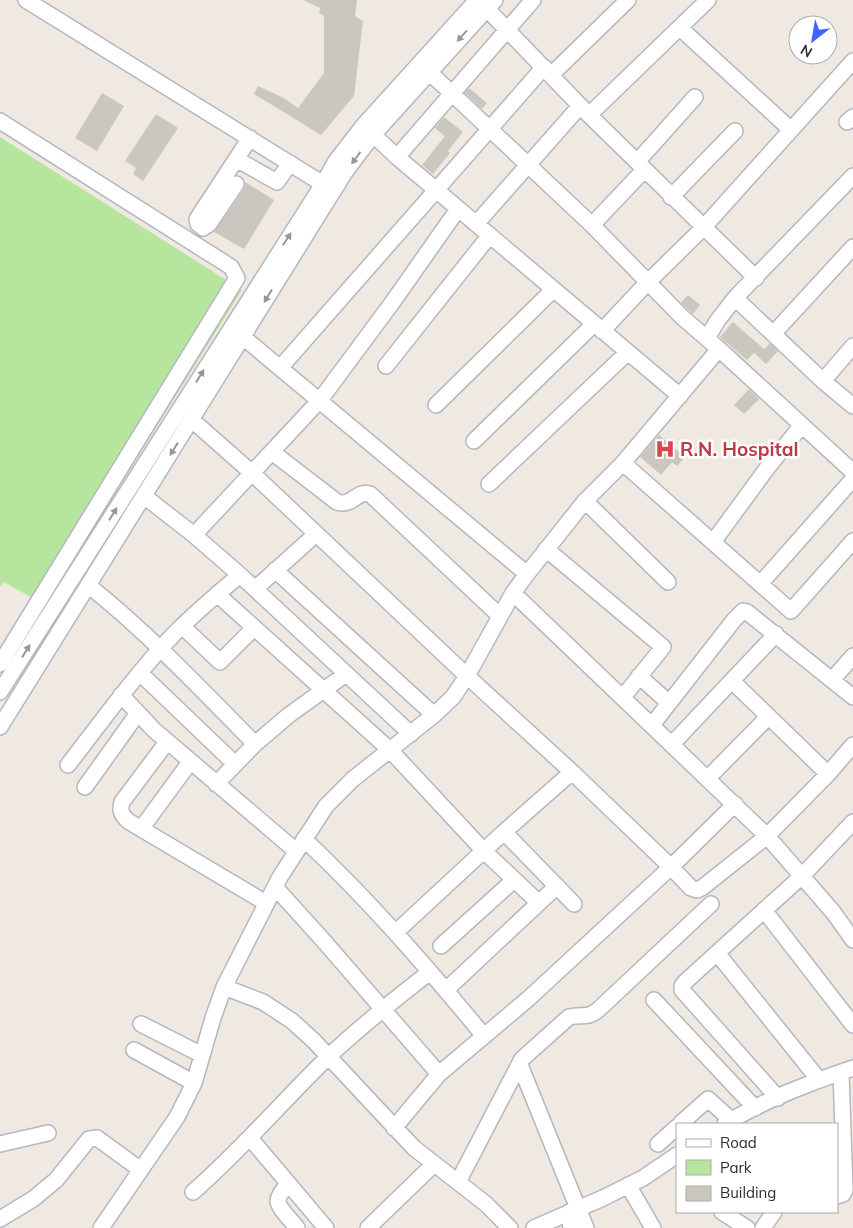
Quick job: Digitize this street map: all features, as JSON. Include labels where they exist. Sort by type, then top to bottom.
[{"type":"street","points":[[26,0],[323,184]]},
{"type":"street","points":[[397,157],[533,0]]},
{"type":"street","points":[[280,368],[489,130],[548,71],[628,0]]},
{"type":"street","points":[[476,224],[527,164],[585,110],[680,28],[708,0]]},
{"type":"street","points":[[486,3],[507,30],[585,110],[702,228],[756,278]]},
{"type":"street","points":[[0,692],[336,161],[430,72],[486,3]]},
{"type":"street","points":[[0,727],[345,172],[368,130],[486,3]]},
{"type":"street","points":[[680,28],[790,129]]},
{"type":"street","points":[[474,441],[598,328],[702,228],[853,61]]},
{"type":"street","points":[[430,72],[489,130],[592,225],[682,317],[853,472]]},
{"type":"street","points":[[592,225],[696,97]]},
{"type":"street","points":[[0,122],[231,267],[237,278],[0,664]]},
{"type":"street","points":[[368,130],[397,157],[680,396]]},
{"type":"street","points":[[671,197],[735,131]]},
{"type":"street","points":[[212,211],[240,161],[250,138]]},
{"type":"street","points":[[240,161],[277,182],[290,163]]},
{"type":"street","points":[[236,184],[209,224],[203,228],[198,224],[197,219],[240,161]]},
{"type":"street","points":[[707,338],[735,298],[853,176]]},
{"type":"street","points":[[194,535],[320,400],[458,209]]},
{"type":"street","points":[[386,366],[490,235]]},
{"type":"street","points":[[773,334],[853,247]]},
{"type":"street","points":[[436,405],[553,290]]},
{"type":"street","points":[[735,298],[823,381],[851,402]]},
{"type":"street","points":[[242,337],[527,574]]},
{"type":"street","points":[[823,381],[853,346]]},
{"type":"street","points":[[101,1228],[177,1117],[194,1083],[224,987],[275,887],[326,806],[353,779],[434,716],[453,697],[467,676],[513,593],[546,549],[585,501],[623,463],[719,349]]},
{"type":"street","points":[[489,484],[627,352]]},
{"type":"street","points":[[192,420],[252,473],[467,676],[572,772],[691,888],[697,890],[766,836],[828,774],[853,745]]},
{"type":"street","points":[[713,542],[768,467],[802,425]]},
{"type":"street","points":[[272,452],[337,502],[344,504],[360,494],[370,494],[500,616]]},
{"type":"street","points":[[623,463],[791,611],[853,541]]},
{"type":"street","points":[[760,584],[853,479]]},
{"type":"street","points":[[144,496],[194,535],[240,575],[411,734]]},
{"type":"street","points":[[585,501],[668,582]]},
{"type":"street","points":[[255,589],[316,534]]},
{"type":"street","points":[[546,549],[663,646],[623,697]]},
{"type":"street","points":[[275,570],[434,716]]},
{"type":"street","points":[[68,765],[161,648],[182,626],[240,575]]},
{"type":"street","points":[[88,585],[125,614],[161,648],[255,744]]},
{"type":"street","points":[[513,593],[736,804],[833,912],[853,940]]},
{"type":"street","points":[[217,594],[390,750],[484,851],[539,903]]},
{"type":"street","points":[[652,725],[738,614],[743,611],[776,634],[853,698]]},
{"type":"street","points":[[182,626],[220,662],[254,628]]},
{"type":"street","points":[[672,744],[776,634]]},
{"type":"street","points":[[832,680],[853,656]]},
{"type":"street","points":[[140,673],[235,764]]},
{"type":"street","points":[[216,784],[255,744],[346,674]]},
{"type":"street","points":[[639,676],[669,703]]},
{"type":"street","points":[[732,681],[828,774]]},
{"type":"street","points":[[122,695],[167,742],[216,784],[347,880],[396,932],[484,1036]]},
{"type":"street","points":[[85,787],[138,713]]},
{"type":"street","points":[[708,778],[768,717]]},
{"type":"street","points":[[167,742],[122,802],[120,809],[123,816],[141,829],[266,904]]},
{"type":"street","points":[[141,829],[190,762]]},
{"type":"street","points":[[396,932],[572,772]]},
{"type":"street","points":[[394,1128],[439,1074],[528,999],[671,867],[736,804]]},
{"type":"street","points":[[848,827],[853,844]]},
{"type":"street","points":[[778,1098],[682,990],[682,986],[802,876],[848,827]]},
{"type":"street","points":[[504,832],[574,904]]},
{"type":"street","points":[[441,946],[514,880]]},
{"type":"street","points":[[446,990],[557,886]]},
{"type":"street","points":[[275,887],[439,1074]]},
{"type":"street","points":[[458,1182],[522,1059],[569,1017],[592,1015],[711,904]]},
{"type":"street","points":[[764,910],[853,1025]]},
{"type":"street","points":[[717,953],[819,1080]]},
{"type":"street","points":[[193,1192],[222,1167],[328,1057],[383,1009],[430,972]]},
{"type":"street","points":[[224,987],[263,1002],[292,1021],[414,1148],[486,1204],[501,1225]]},
{"type":"street","points":[[654,1000],[755,1108]]},
{"type":"street","points":[[141,1024],[202,1055]]},
{"type":"street","points":[[134,1050],[194,1083]]},
{"type":"street","points":[[522,1059],[520,1064],[574,1210],[586,1228]]},
{"type":"street","points":[[681,1123],[708,1099],[728,1122],[819,1080],[847,1070],[844,1187]]},
{"type":"street","points":[[658,1144],[676,1128]]},
{"type":"street","points":[[0,1144],[48,1133]]},
{"type":"street","points":[[0,1219],[33,1199],[56,1180],[89,1139],[96,1138],[141,1170]]},
{"type":"street","points":[[250,1138],[326,1228]]},
{"type":"street","points":[[534,1228],[555,1223],[574,1210],[643,1178],[676,1156]]},
{"type":"street","points":[[368,1228],[434,1164]]},
{"type":"street","points":[[288,1183],[278,1201],[297,1228]]},
{"type":"street","points":[[628,1185],[653,1228]]},
{"type":"street","points":[[571,1228],[574,1210]]},
{"type":"street","points":[[724,1213],[747,1228]]},
{"type":"street","points":[[763,1228],[773,1213]]},
{"type":"green space","points":[[0,137],[242,290],[45,605],[4,582],[0,587]]},
{"type":"building","points":[[303,0],[357,0],[355,16],[363,21],[354,96],[321,135],[254,94],[258,86],[284,98],[298,108],[324,73],[324,16],[319,13],[320,8]]},
{"type":"building","points":[[469,88],[487,103],[482,109],[465,93]]},
{"type":"building","points":[[102,93],[124,106],[97,151],[75,138]]},
{"type":"building","points":[[156,114],[178,128],[143,181],[133,174],[136,168],[125,161]]},
{"type":"building","points":[[444,117],[463,132],[448,151],[450,153],[433,174],[422,165],[445,136],[435,128]]},
{"type":"building","points":[[245,182],[274,200],[244,249],[214,232],[244,189]]},
{"type":"building","points":[[688,295],[700,305],[693,314],[681,303]]},
{"type":"building","points":[[733,322],[764,349],[770,343],[778,351],[766,364],[754,353],[747,360],[720,337]]},
{"type":"building","points":[[749,389],[759,399],[744,414],[734,405]]},
{"type":"building","points":[[659,435],[685,457],[677,466],[672,462],[661,475],[640,457]]},
{"type":"place","name":"R.N. Hospital","points":[[665,449]]}]
